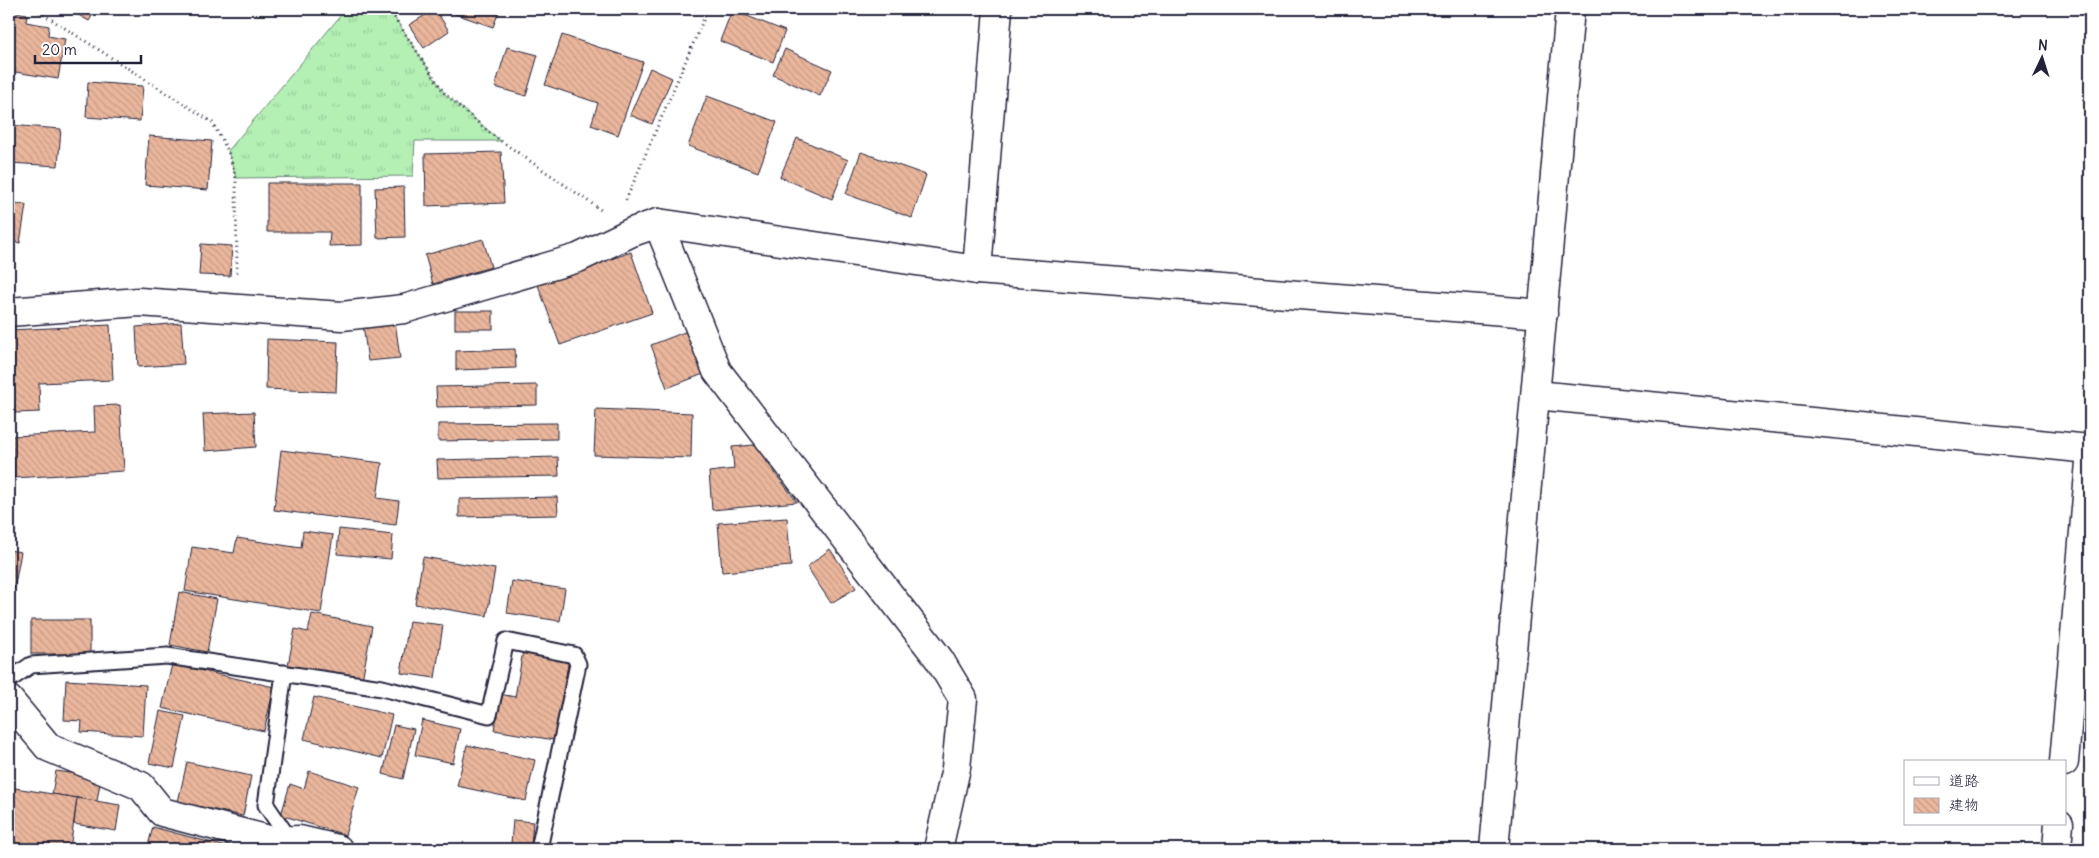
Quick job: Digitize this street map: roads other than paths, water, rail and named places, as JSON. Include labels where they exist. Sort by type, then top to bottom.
[{"type":"street","points":[[976,270],[998,9]]},
{"type":"street","points":[[1494,849],[1570,9]]},
{"type":"street","points":[[658,223],[717,371],[939,660],[963,699],[956,768],[938,849]]},
{"type":"street","points":[[9,312],[139,302],[342,316],[404,309],[578,258],[624,227],[658,223],[976,270],[1543,314]]},
{"type":"street","points":[[1536,394],[2090,449]]},
{"type":"street","points":[[2064,760],[2090,462]]},
{"type":"street","points":[[9,700],[48,747],[141,786],[162,812],[278,844],[300,840],[338,849]]},
{"type":"street","points":[[2056,849],[2059,826]]},
{"type":"lane","points":[[9,680],[31,665],[167,656],[382,688],[489,715],[506,641],[574,654],[578,664],[539,849]]},
{"type":"lane","points":[[278,844],[266,805],[284,673]]}]
